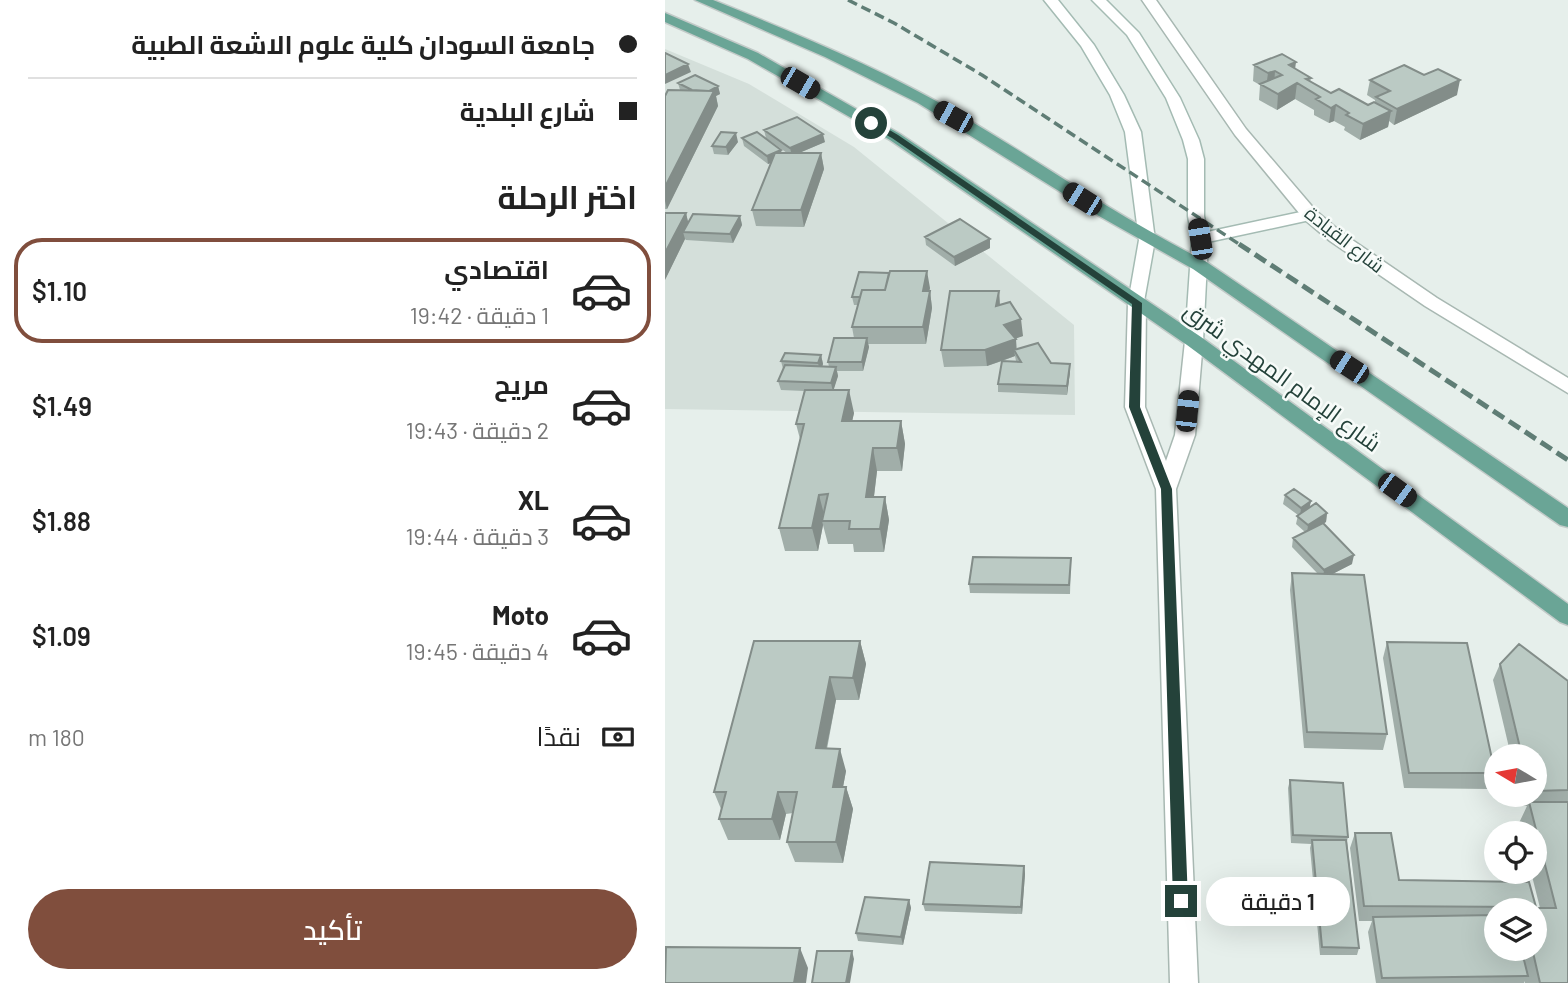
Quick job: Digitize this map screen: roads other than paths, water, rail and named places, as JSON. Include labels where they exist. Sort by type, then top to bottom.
[{"type":"main road","points":[[702,0],[877,76],[953,117],[1147,240],[1199,265],[1568,519]]},
{"type":"main road","name":"شارع الإمام المهدي شرق","points":[[665,17],[753,56],[895,137],[1194,341],[1568,616]]},
{"type":"street","points":[[1051,0],[1087,45],[1117,95],[1132,132],[1147,240],[1137,303],[1135,407],[1166,489],[1184,983]]},
{"type":"street","points":[[1099,0],[1132,33],[1173,98],[1196,159],[1196,216],[1200,239],[1194,341],[1185,435],[1166,489]]},
{"type":"street","name":"شارع القيادة","points":[[1149,0],[1240,132],[1310,215],[1336,237],[1431,302],[1568,387]]},
{"type":"street","points":[[1200,239],[1310,215]]},
{"type":"railway","points":[[848,0],[894,23],[982,75],[1242,246]]},
{"type":"railway","points":[[1239,244],[1568,460]]}]
